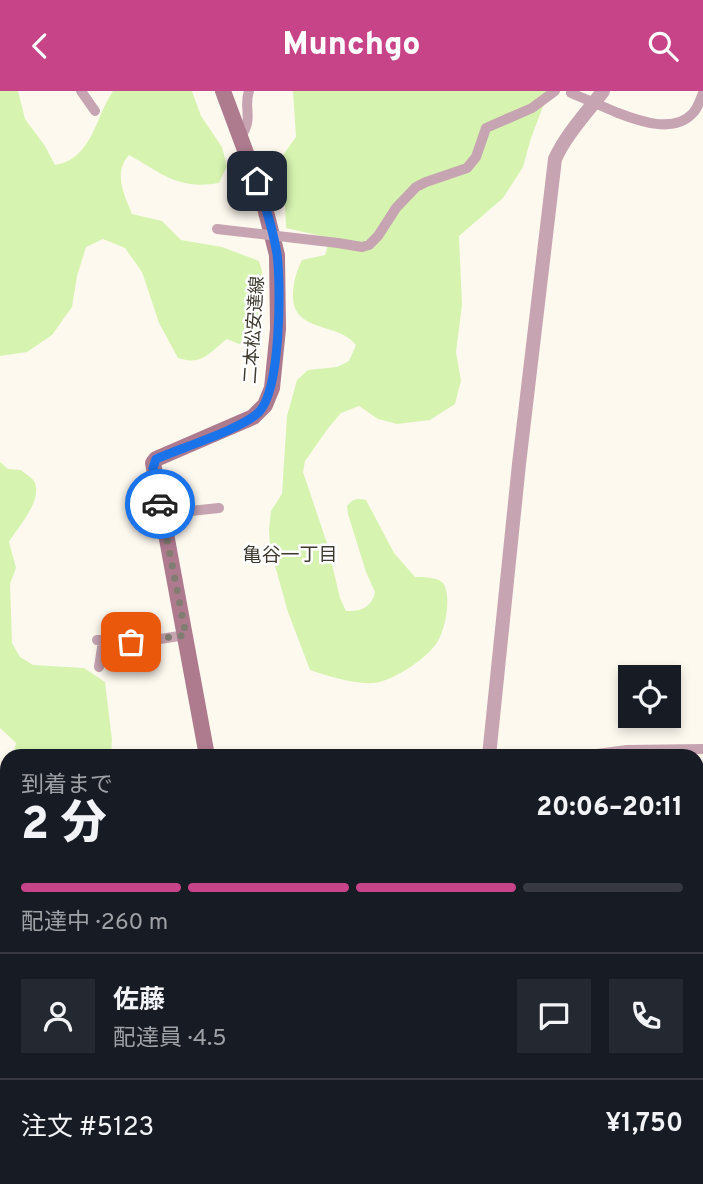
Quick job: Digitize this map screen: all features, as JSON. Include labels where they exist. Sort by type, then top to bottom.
[{"type":"main road","name":"二本松安達線","points":[[206,749],[153,468],[156,459],[253,418],[265,405],[272,388],[278,329],[277,255],[268,215],[223,91]]},
{"type":"street","points":[[81,91],[94,111]]},
{"type":"street","points":[[240,138],[249,118],[249,91]]},
{"type":"street","points":[[217,229],[362,247],[369,245],[396,208],[416,187],[467,168],[476,157],[486,128],[532,108],[555,91]]},
{"type":"street","points":[[490,749],[519,464],[555,159],[563,142],[603,91]]},
{"type":"street","points":[[569,92],[648,123],[675,123],[693,113],[703,93]]},
{"type":"street","points":[[162,514],[219,508]]},
{"type":"street","points":[[99,667],[100,640],[148,641],[186,635]]},
{"type":"green space","points":[[0,91],[18,91],[25,119],[55,165],[77,155],[85,146],[113,91],[192,91],[201,116],[222,147],[227,166],[219,183],[192,184],[171,179],[129,155],[122,169],[123,191],[132,214],[162,221],[181,240],[222,247],[259,261],[263,301],[253,341],[239,344],[227,339],[199,359],[178,358],[159,323],[142,272],[125,248],[103,239],[86,247],[77,276],[72,307],[52,335],[27,352],[0,356]]},
{"type":"green space","points":[[293,91],[549,91],[523,167],[503,198],[459,236],[462,305],[456,352],[461,381],[455,404],[430,420],[397,424],[378,419],[359,406],[341,413],[305,461],[303,472],[346,611],[365,607],[375,592],[348,514],[347,506],[355,500],[366,500],[394,553],[415,577],[436,579],[445,587],[446,613],[436,644],[405,671],[375,683],[346,680],[310,670],[288,612],[270,548],[271,511],[282,494],[287,416],[297,380],[308,370],[337,367],[349,361],[356,345],[338,333],[307,321],[299,315],[294,306],[294,284],[302,260],[325,255],[330,238],[286,228],[283,155],[296,137]]},
{"type":"green space","points":[[0,462],[8,469],[21,470],[34,481],[36,488],[33,504],[9,542],[16,568],[10,584],[12,643],[20,657],[33,665],[84,668],[105,682],[111,749],[15,749],[16,743],[0,728]]},
{"type":"way so far","points":[[131,642],[186,635],[160,504]]},
{"type":"district","name":"亀谷一丁目","points":[[290,556]]},
{"type":"route","points":[[160,504],[153,468],[156,459],[253,418],[265,405],[272,388],[278,329],[277,255],[257,181]]}]
